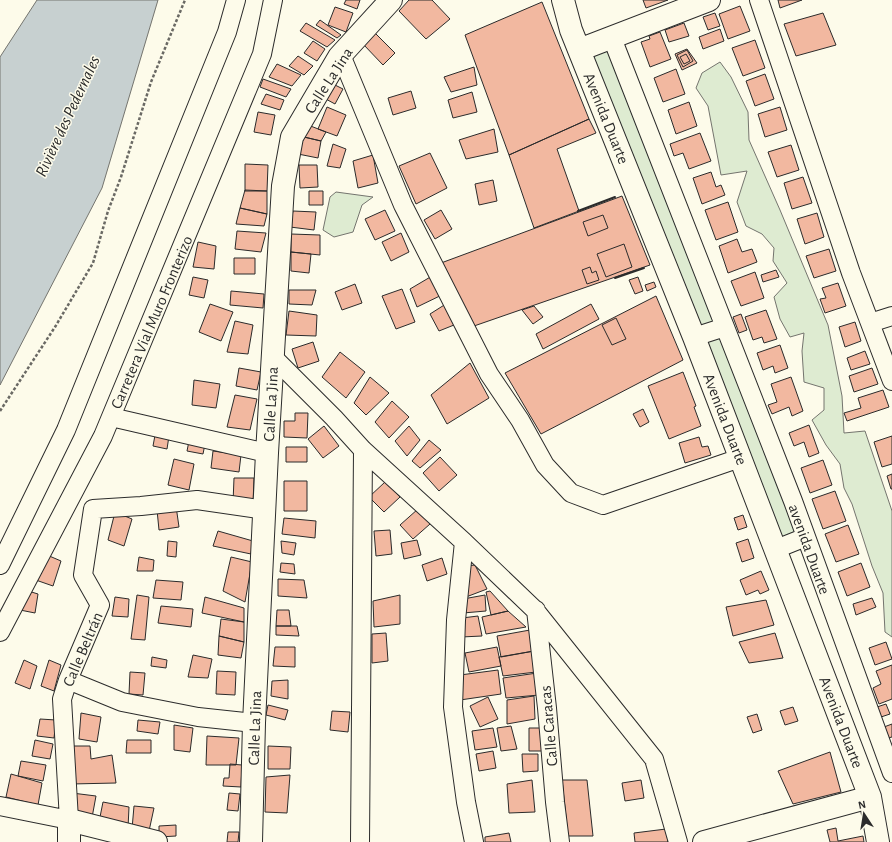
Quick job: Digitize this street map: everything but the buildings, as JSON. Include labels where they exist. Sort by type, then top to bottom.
[{"type":"main road","name":"Calle La Jina","points":[[251,842],[254,723],[283,186],[292,137],[341,55],[391,0]]},
{"type":"main road","name":"Avenida Duarte","points":[[563,0],[571,30],[694,337],[776,549],[870,797],[882,836]]},
{"type":"main road","points":[[579,50],[709,0]]},
{"type":"main road","points":[[704,842],[870,797]]},
{"type":"main road","points":[[68,820],[156,842]]},
{"type":"main road","name":"Calle Beltrán","points":[[68,820],[69,842]]},
{"type":"street","points":[[0,565],[66,430],[227,32],[236,0]]},
{"type":"street","name":"Carretera Vial Muro Fronterizo","points":[[0,632],[103,436],[262,54],[273,0]]},
{"type":"street","points":[[759,0],[851,273],[892,381]]},
{"type":"street","name":"avenida Duarte","points":[[612,38],[806,537],[892,773]]},
{"type":"street","points":[[341,55],[403,205],[489,374],[520,420],[545,465],[571,493],[604,505],[740,458]]},
{"type":"street","points":[[870,323],[892,316]]},
{"type":"street","points":[[694,337],[724,327]]},
{"type":"street","points":[[273,357],[334,418],[363,450],[536,610],[654,759],[678,842]]},
{"type":"street","points":[[111,417],[268,453]]},
{"type":"street","points":[[360,842],[363,450]]},
{"type":"street","name":"Calle Beltrán","points":[[68,820],[62,699],[68,680],[100,605],[83,575],[93,509],[197,500],[265,510]]},
{"type":"street","points":[[776,549],[806,537]]},
{"type":"street","points":[[464,542],[456,620],[453,707],[466,802],[474,842]]},
{"type":"street","name":"Calle Caracas","points":[[536,610],[560,842]]},
{"type":"street","points":[[68,680],[122,702],[198,717],[254,723]]},
{"type":"street","points":[[0,806],[68,820]]},
{"type":"path","points":[[0,411],[55,327],[93,263],[108,211],[121,177],[151,82],[186,0]]},
{"type":"green space","points":[[612,38],[725,327],[694,337],[579,50]]},
{"type":"green space","points":[[720,62],[731,77],[748,112],[749,140],[828,325],[842,396],[844,433],[865,431],[892,511],[892,637],[885,632],[883,593],[872,566],[852,504],[844,488],[840,464],[826,445],[812,420],[824,410],[824,388],[804,382],[802,351],[804,333],[790,337],[780,319],[774,297],[787,283],[773,261],[774,248],[762,234],[746,226],[737,202],[747,171],[721,175],[708,106],[696,88],[702,73]]},
{"type":"green space","points":[[336,192],[373,197],[362,205],[353,232],[334,237],[323,230],[330,197]]},
{"type":"green space","points":[[724,328],[804,536],[777,547],[695,337]]},
{"type":"water","name":"Rivière des Pedernales","points":[[37,0],[158,0],[102,188],[0,385],[0,57]]},
{"type":"wall","points":[[578,211],[615,197]]},
{"type":"wall","points":[[615,278],[644,268]]}]
